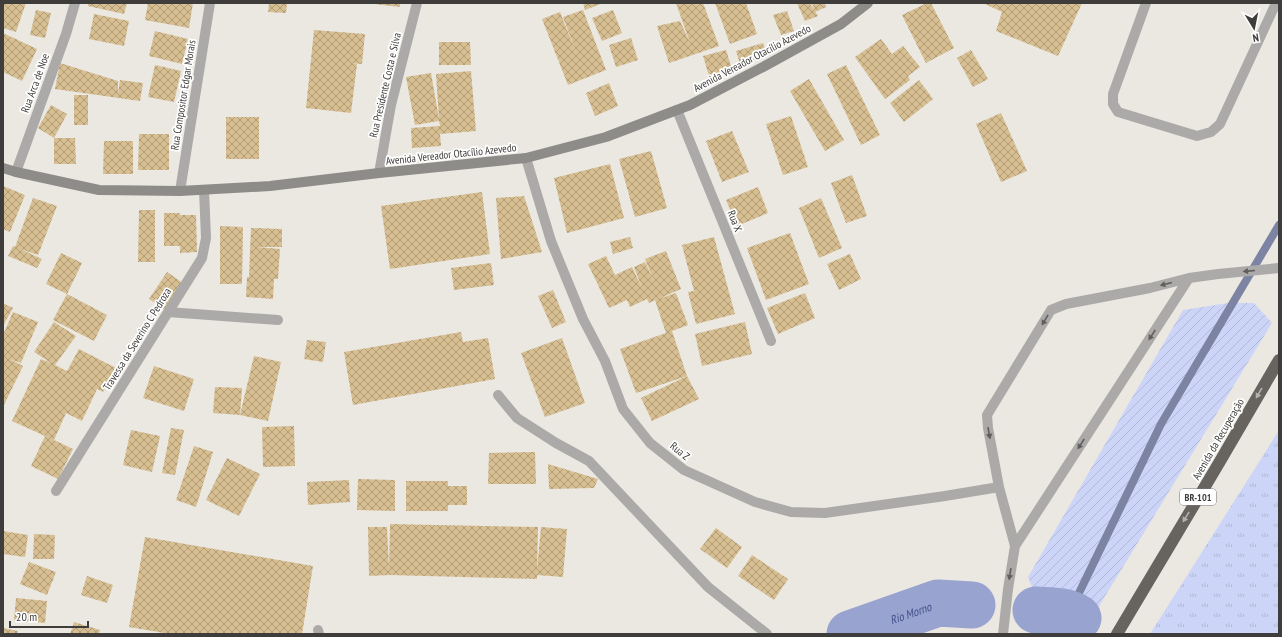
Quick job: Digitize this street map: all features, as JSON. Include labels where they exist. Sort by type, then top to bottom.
[{"type":"highway","name":"Avenida da Recuperação","points":[[1117,634],[1279,360]]},
{"type":"main road","name":"Avenida Vereador Otacílio Azevedo","points":[[3,168],[99,190],[180,191],[270,186],[526,158],[606,137],[690,105],[834,28],[868,3]]},
{"type":"street","name":"Rua Arca de Noe","points":[[16,172],[76,3]]},
{"type":"street","name":"Rua Compositor Edgar Morais","points":[[180,191],[210,3]]},
{"type":"street","name":"Rua Presidente Costa e Silva","points":[[379,173],[391,105],[418,3]]},
{"type":"street","points":[[1146,3],[1114,94],[1113,104],[1118,112],[1197,136],[1211,132],[1220,124],[1276,3]]},
{"type":"street","name":"Rua X","points":[[677,110],[771,341]]},
{"type":"street","name":"Rua Z","points":[[526,158],[551,241],[583,319],[605,362],[622,408],[650,443],[684,470],[755,502],[791,512],[825,513],[999,487]]},
{"type":"street","name":"Travessa da Severino C Pedroza","points":[[56,491],[202,258],[206,238],[204,190]]},
{"type":"street","points":[[1015,546],[999,487],[987,415],[1050,310],[1066,304],[1150,288],[1188,278],[1279,268]]},
{"type":"street","points":[[1003,634],[1015,546],[1188,278]]},
{"type":"street","points":[[168,312],[278,320]]},
{"type":"street","points":[[498,395],[517,418],[556,443],[589,461],[708,587],[767,634]]},
{"type":"green space","points":[[1228,303],[1254,303],[1272,323],[1082,634],[1058,634],[1048,627],[1028,577],[1183,310]]},
{"type":"green space","points":[[1279,430],[1279,634],[1150,634],[1266,451]]},
{"type":"building","points":[[3,3],[26,3],[16,32],[3,28]]},
{"type":"building","points":[[88,3],[127,3],[124,14],[88,6]]},
{"type":"building","points":[[148,3],[193,3],[189,28],[145,20]]},
{"type":"building","points":[[269,3],[287,3],[286,13],[268,12]]},
{"type":"building","points":[[400,3],[400,7],[374,4]]},
{"type":"building","points":[[583,3],[603,3],[585,10]]},
{"type":"building","points":[[676,3],[700,3],[696,5],[703,3],[719,46],[669,63],[657,26],[680,21],[690,43]]},
{"type":"building","points":[[715,3],[746,3],[757,34],[730,44]]},
{"type":"building","points":[[797,3],[810,3],[818,16],[805,21]]},
{"type":"building","points":[[812,3],[825,3],[826,7],[815,12]]},
{"type":"building","points":[[927,3],[931,3],[954,48],[926,63],[902,15]]},
{"type":"building","points":[[983,3],[1082,3],[1058,56],[996,31],[1002,12]]},
{"type":"building","points":[[36,10],[51,13],[45,38],[30,35]]},
{"type":"building","points":[[583,10],[606,70],[568,85],[542,19],[560,12],[577,55],[563,17]]},
{"type":"building","points":[[613,10],[622,33],[602,41],[592,18]]},
{"type":"building","points":[[787,11],[794,31],[781,35],[773,15]]},
{"type":"building","points":[[94,14],[129,21],[124,46],[89,39]]},
{"type":"building","points":[[314,30],[365,34],[362,64],[350,63],[357,64],[351,113],[306,108]]},
{"type":"building","points":[[155,31],[188,39],[182,64],[149,56]]},
{"type":"building","points":[[3,33],[37,49],[22,81],[3,72]]},
{"type":"building","points":[[631,38],[638,60],[616,67],[609,45]]},
{"type":"building","points":[[881,39],[892,54],[903,46],[920,67],[908,76],[910,80],[885,99],[855,57]]},
{"type":"building","points":[[439,42],[470,42],[471,65],[439,65]]},
{"type":"building","points":[[763,43],[767,56],[740,64],[736,51]]},
{"type":"building","points":[[726,50],[732,69],[709,76],[703,56]]},
{"type":"building","points":[[971,50],[988,79],[973,87],[957,58]]},
{"type":"building","points":[[60,63],[118,81],[118,93],[120,80],[143,83],[140,101],[55,89]]},
{"type":"building","points":[[155,65],[181,71],[174,102],[148,97]]},
{"type":"building","points":[[846,65],[880,135],[861,145],[827,74]]},
{"type":"building","points":[[471,71],[476,131],[440,134],[441,146],[412,148],[411,128],[440,126],[439,121],[415,125],[406,77],[431,73],[439,119],[436,74]]},
{"type":"building","points":[[809,79],[844,140],[825,151],[790,91]]},
{"type":"building","points":[[919,80],[933,99],[904,122],[890,103]]},
{"type":"building","points":[[609,83],[618,106],[595,116],[586,93]]},
{"type":"building","points":[[74,95],[88,95],[88,125],[74,125]]},
{"type":"building","points":[[51,105],[67,114],[54,138],[38,128]]},
{"type":"building","points":[[1001,113],[1027,171],[1001,182],[976,124]]},
{"type":"building","points":[[791,116],[808,167],[783,175],[766,124]]},
{"type":"building","points":[[226,117],[259,117],[259,159],[226,159]]},
{"type":"building","points":[[732,131],[749,172],[722,182],[706,141]]},
{"type":"building","points":[[139,134],[169,134],[169,170],[138,170]]},
{"type":"building","points":[[54,138],[75,138],[76,164],[54,164]]},
{"type":"building","points":[[104,141],[133,141],[133,174],[103,174]]},
{"type":"building","points":[[651,151],[667,208],[635,217],[619,159]]},
{"type":"building","points":[[610,164],[624,218],[567,233],[554,178]]},
{"type":"building","points":[[852,175],[867,216],[846,223],[831,183]]},
{"type":"building","points":[[3,186],[25,195],[10,232],[3,229]]},
{"type":"building","points":[[758,187],[768,213],[737,226],[726,200]]},
{"type":"building","points":[[482,192],[490,254],[390,269],[381,206]]},
{"type":"building","points":[[524,196],[542,252],[501,259],[496,198]]},
{"type":"building","points":[[33,198],[57,206],[38,255],[20,249],[42,259],[37,268],[8,256],[13,246],[15,247]]},
{"type":"building","points":[[821,198],[842,248],[819,258],[799,208]]},
{"type":"building","points":[[139,210],[155,210],[155,262],[138,262]]},
{"type":"building","points":[[164,213],[196,215],[197,252],[180,253],[180,246],[164,246]]},
{"type":"building","points":[[220,226],[243,227],[242,284],[220,284]]},
{"type":"building","points":[[251,228],[282,229],[282,247],[257,247],[280,249],[278,279],[274,279],[273,299],[246,297],[247,277],[249,277]]},
{"type":"building","points":[[790,233],[809,284],[766,300],[747,248]]},
{"type":"building","points":[[630,237],[633,248],[613,254],[610,242]]},
{"type":"building","points":[[714,237],[735,314],[696,324],[688,292],[694,291],[682,245]]},
{"type":"building","points":[[666,251],[681,289],[649,303],[647,299],[630,307],[627,300],[609,308],[588,264],[606,256],[615,275],[632,267],[642,288],[634,267],[645,262],[654,281],[645,259]]},
{"type":"building","points":[[61,253],[82,263],[67,294],[46,284]]},
{"type":"building","points":[[850,254],[861,279],[839,290],[827,264]]},
{"type":"building","points":[[491,263],[494,285],[454,290],[451,268]]},
{"type":"building","points":[[167,272],[183,283],[164,309],[149,299]]},
{"type":"building","points":[[553,290],[566,322],[552,328],[538,296]]},
{"type":"building","points":[[676,293],[688,325],[672,331],[687,376],[636,393],[620,349],[666,333],[655,300]]},
{"type":"building","points":[[805,293],[815,318],[778,334],[767,308]]},
{"type":"building","points":[[67,294],[107,315],[94,341],[53,320]]},
{"type":"building","points":[[3,303],[13,308],[3,326]]},
{"type":"building","points":[[13,312],[38,322],[21,363],[10,359],[23,366],[3,407],[3,335]]},
{"type":"building","points":[[54,322],[76,336],[55,365],[67,371],[79,349],[116,368],[103,392],[97,389],[82,421],[66,413],[54,440],[73,449],[58,479],[31,466],[45,436],[12,421],[41,359],[51,363],[34,352]]},
{"type":"building","points":[[745,322],[752,354],[702,366],[695,334]]},
{"type":"building","points":[[461,332],[463,342],[488,338],[495,379],[353,405],[344,352]]},
{"type":"building","points":[[562,338],[585,403],[545,417],[521,353]]},
{"type":"building","points":[[307,340],[326,342],[323,362],[304,359]]},
{"type":"building","points":[[254,356],[281,362],[268,421],[240,415]]},
{"type":"building","points":[[154,366],[194,379],[184,411],[143,398]]},
{"type":"building","points":[[687,376],[699,399],[652,421],[641,398]]},
{"type":"building","points":[[215,387],[242,388],[240,415],[213,413]]},
{"type":"building","points":[[294,426],[295,466],[263,467],[262,427]]},
{"type":"building","points":[[171,428],[184,430],[175,475],[162,473]]},
{"type":"building","points":[[131,430],[160,436],[152,472],[123,465]]},
{"type":"building","points":[[194,446],[213,452],[196,507],[176,500]]},
{"type":"building","points":[[535,452],[536,484],[488,484],[489,453]]},
{"type":"building","points":[[227,458],[260,474],[239,516],[206,500]]},
{"type":"building","points":[[548,464],[598,479],[594,488],[549,489]]},
{"type":"building","points":[[358,479],[395,480],[395,511],[357,510]]},
{"type":"building","points":[[349,480],[350,502],[308,505],[307,482]]},
{"type":"building","points":[[406,481],[448,481],[448,486],[467,486],[467,505],[448,505],[448,511],[406,511]]},
{"type":"building","points":[[390,524],[538,527],[537,570],[541,527],[567,529],[563,577],[537,575],[537,579],[389,575],[369,576],[368,527],[387,527],[389,568]]},
{"type":"building","points":[[716,528],[742,547],[727,568],[700,549]]},
{"type":"building","points":[[3,531],[28,535],[25,557],[3,554]]},
{"type":"building","points":[[34,534],[55,535],[54,559],[33,559]]},
{"type":"building","points":[[145,537],[313,566],[302,634],[170,634],[129,627]]},
{"type":"building","points":[[752,555],[788,579],[774,600],[738,576]]},
{"type":"building","points":[[29,562],[56,572],[47,595],[20,584]]},
{"type":"building","points":[[87,576],[113,585],[107,603],[81,595]]},
{"type":"building","points":[[16,598],[47,601],[45,623],[14,620]]},
{"type":"building","points":[[74,622],[100,630],[99,634],[70,634]]},
{"type":"building","points":[[3,628],[18,631],[17,634],[3,634]]},
{"type":"waterway","points":[[1062,612],[1071,604],[1079,593],[1161,424],[1279,225]]},
{"type":"waterway","name":"Rio Morno","points":[[850,634],[938,603],[972,605]]},
{"type":"waterway","name":"Rio Morno","points":[[1036,610],[1063,612],[1078,618]]}]
